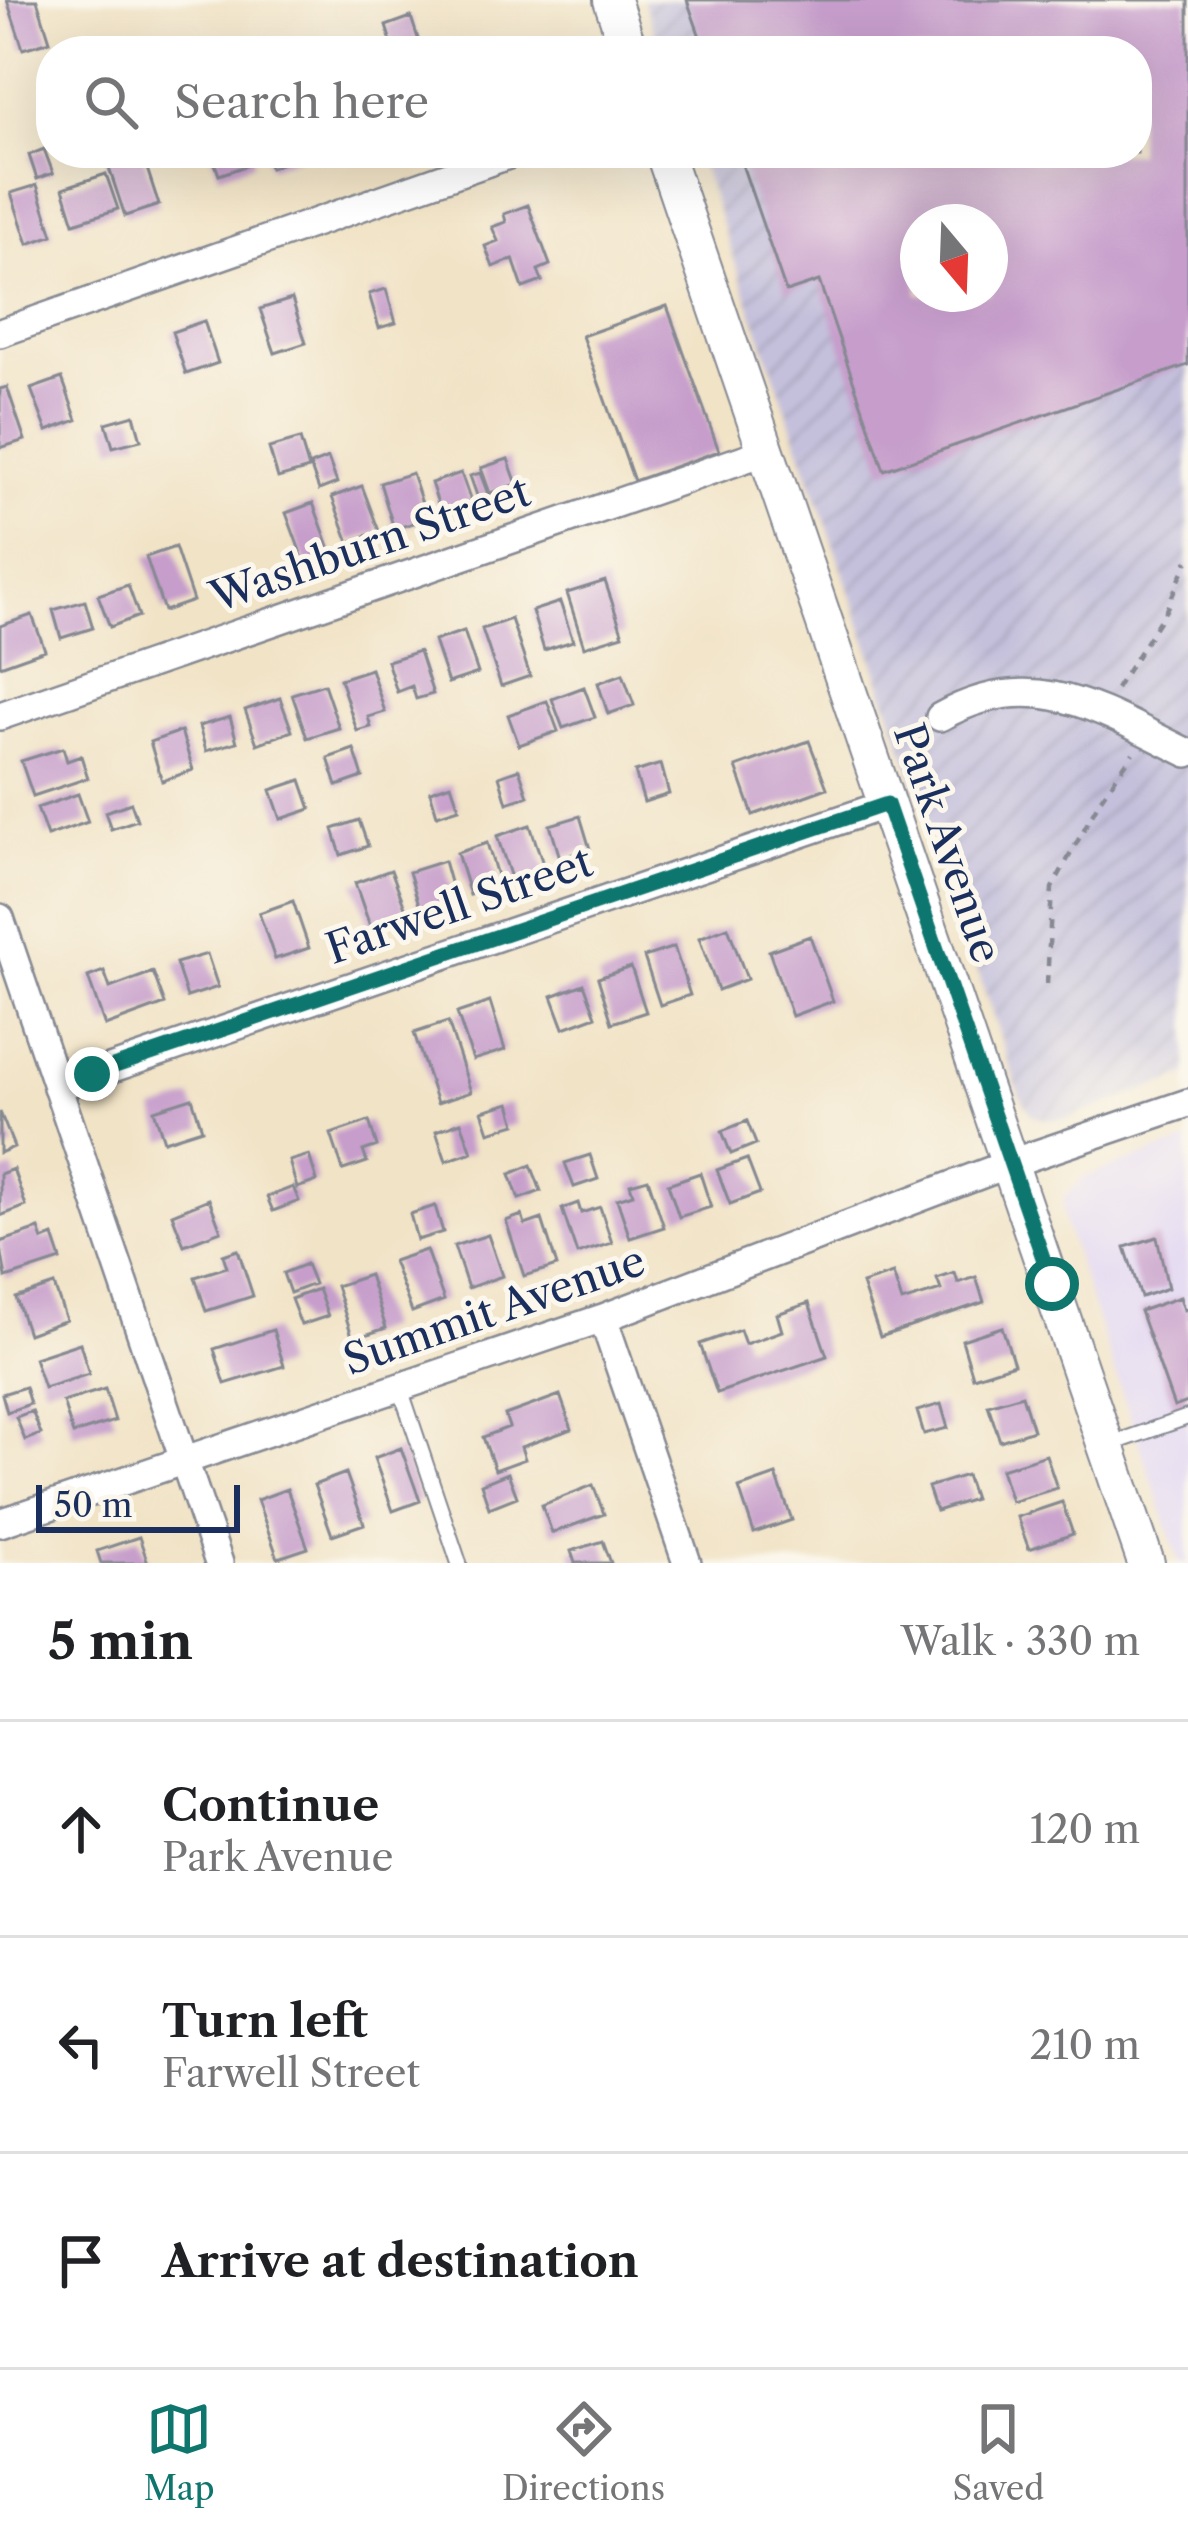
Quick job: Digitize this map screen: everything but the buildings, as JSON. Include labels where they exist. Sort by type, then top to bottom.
[{"type":"street","points":[[612,0],[624,36]]},
{"type":"street","points":[[0,333],[471,168]]},
{"type":"street","name":"Park Avenue","points":[[669,168],[1146,1563]]},
{"type":"street","name":"Washburn Street","points":[[0,716],[767,452]]},
{"type":"street","points":[[940,716],[983,698],[1016,693],[1073,698],[1188,753]]},
{"type":"street","name":"Farwell Street","points":[[57,1087],[887,804]]},
{"type":"street","points":[[0,919],[219,1563]]},
{"type":"street","name":"Summit Avenue","points":[[0,1523],[603,1318],[1011,1163],[1188,1103]]},
{"type":"street","points":[[603,1318],[687,1563]]},
{"type":"lane","points":[[400,1388],[459,1563]]},
{"type":"lane","points":[[1106,1445],[1188,1417]]},
{"type":"path","points":[[1104,709],[1166,610],[1188,560]]},
{"type":"path","points":[[1047,984],[1052,888],[1100,800],[1147,734]]},
{"type":"shaded area","points":[[643,0],[1188,0],[1188,1075],[1068,1118],[1033,1116],[1020,1096],[702,168],[1152,168],[1152,36],[656,36]]},
{"type":"shaded area","points":[[1188,1141],[1188,1563],[1180,1563],[1065,1225],[1063,1199],[1084,1177]]},
{"type":"route","points":[[92,1074],[887,804],[1052,1284]]}]
